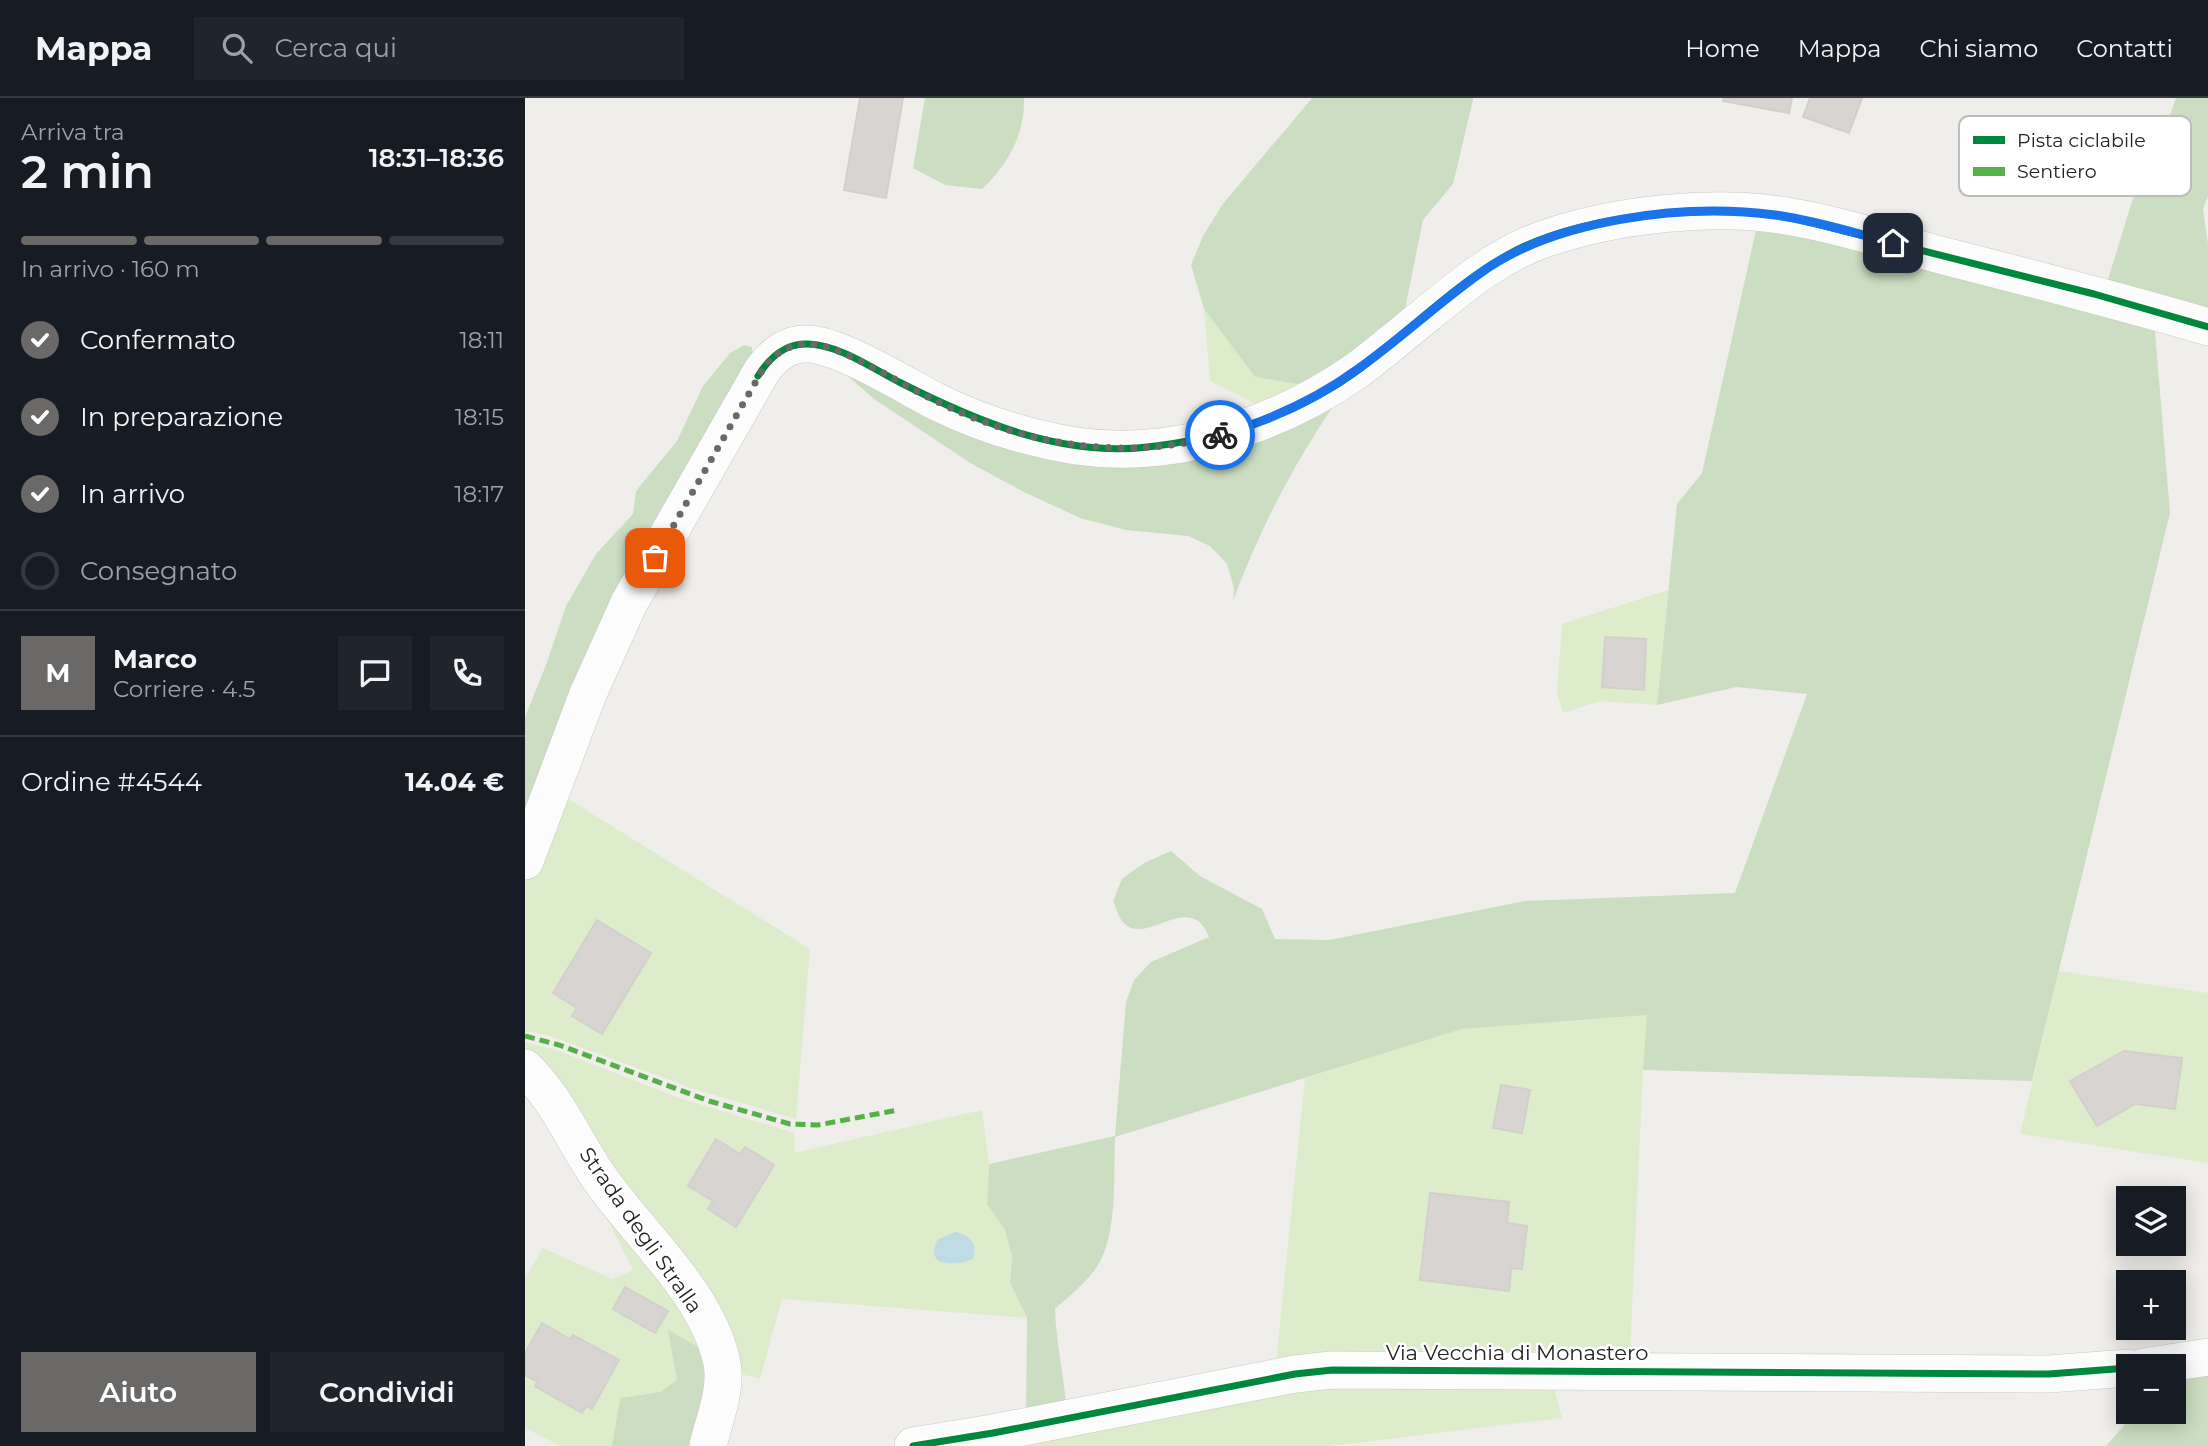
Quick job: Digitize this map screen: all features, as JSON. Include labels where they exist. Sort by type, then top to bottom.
[{"type":"street","points":[[525,860],[593,683],[629,603],[758,376],[771,359],[787,347],[818,344],[951,408],[996,426],[1040,439],[1087,447],[1132,449],[1200,440],[1265,420],[1333,386],[1479,273],[1509,253],[1529,244],[1605,223],[1720,212],[1793,218],[2094,294],[2208,327]]},
{"type":"street","name":"Strada degli Stralla","points":[[525,1068],[554,1101],[596,1174],[677,1277],[706,1323],[719,1352],[724,1374],[708,1446]]},
{"type":"street","points":[[2186,1360],[2208,1357]]},
{"type":"street","name":"Via Vecchia di Monastero","points":[[913,1446],[1284,1376],[1332,1370],[2049,1374],[2116,1369]]},
{"type":"green space","points":[[925,98],[1024,98],[1022,124],[1013,148],[1000,170],[982,189],[945,185],[913,168]]},
{"type":"green space","points":[[1312,98],[1473,98],[1453,184],[1423,220],[1402,324],[1315,387],[1255,377],[1204,309],[1191,265],[1203,236],[1222,205]]},
{"type":"green space","points":[[2176,98],[2208,98],[2208,196],[2203,209],[2208,244],[2208,319],[2105,289],[2134,196],[2191,196],[2191,116],[2170,116]]},
{"type":"green space","points":[[1758,221],[2154,320],[2170,513],[2032,1081],[1643,1070],[1647,1015],[1462,1029],[1115,1137],[1113,1207],[1108,1242],[1094,1271],[1055,1309],[1066,1403],[1026,1410],[1027,1318],[1010,1283],[1012,1257],[1005,1230],[987,1204],[989,1164],[1115,1136],[1126,1002],[1134,980],[1151,962],[1209,937],[1201,923],[1191,918],[1179,918],[1143,929],[1132,928],[1123,922],[1113,901],[1122,879],[1144,863],[1171,851],[1200,876],[1262,909],[1275,939],[1329,940],[1525,901],[1735,893],[1807,694],[1736,687],[1657,705],[1677,504],[1702,473]]},
{"type":"green space","points":[[1204,309],[1255,377],[1315,387],[1270,411],[1210,381]]},
{"type":"green space","points":[[744,345],[752,347],[753,366],[525,844],[525,717],[566,606],[596,554],[633,514],[636,491],[677,441],[703,386],[730,353]]},
{"type":"green space","points":[[823,359],[1085,455],[1347,386],[1313,437],[1283,490],[1256,544],[1233,601],[1234,588],[1227,564],[1210,546],[1188,536],[1126,530],[1080,518],[1024,492],[972,464],[874,399]]},
{"type":"green space","points":[[1668,590],[1657,705],[1600,701],[1563,713],[1557,694],[1562,624]]},
{"type":"green space","points":[[557,792],[810,949],[796,1119],[694,1089],[550,1036],[525,1031],[525,878]]},
{"type":"green space","points":[[2059,971],[2208,993],[2208,1163],[2020,1134]]},
{"type":"green space","points":[[1648,1015],[1630,1355],[1276,1362],[1305,1078],[1462,1029]]},
{"type":"green space","points":[[525,1042],[559,1051],[679,1098],[795,1133],[794,1153],[982,1110],[989,1164],[987,1204],[1005,1230],[1012,1257],[1010,1283],[1027,1318],[782,1299],[760,1379],[730,1371],[525,1058]]},
{"type":"green space","points":[[598,1200],[706,1336],[677,1380],[660,1392],[620,1398],[612,1446],[561,1446],[525,1428],[525,1278],[543,1248],[612,1279],[633,1270]]},
{"type":"green space","points":[[668,1330],[713,1355],[700,1446],[612,1446],[620,1398],[660,1392],[677,1380]]},
{"type":"green space","points":[[2208,1373],[2208,1446],[2106,1446],[2125,1424],[2186,1424],[2186,1377]]},
{"type":"green space","points":[[1554,1387],[1562,1418],[1331,1446],[1013,1446],[1292,1393],[1334,1388]]},
{"type":"water","points":[[956,1232],[972,1241],[975,1249],[973,1259],[958,1263],[938,1260],[934,1248],[938,1239]]},
{"type":"building","points":[[860,98],[903,98],[886,198],[844,190]]},
{"type":"building","points":[[1724,98],[1792,98],[1789,113],[1723,101]]},
{"type":"building","points":[[1810,98],[1862,98],[1849,133],[1803,117]]},
{"type":"building","points":[[1605,637],[1646,639],[1644,690],[1602,687]]},
{"type":"building","points":[[597,920],[651,953],[602,1034],[572,1016],[577,1008],[553,993]]},
{"type":"building","points":[[2124,1051],[2182,1058],[2175,1109],[2135,1104],[2097,1126],[2070,1081]]},
{"type":"building","points":[[1501,1085],[1530,1090],[1522,1133],[1493,1128]]},
{"type":"building","points":[[716,1139],[740,1154],[745,1147],[774,1165],[736,1227],[708,1209],[713,1201],[688,1186]]},
{"type":"building","points":[[1430,1193],[1509,1202],[1507,1223],[1527,1226],[1522,1269],[1511,1268],[1509,1291],[1420,1280]]},
{"type":"building","points":[[625,1287],[668,1311],[655,1333],[613,1309]]},
{"type":"building","points":[[542,1323],[570,1339],[573,1335],[619,1360],[592,1409],[586,1406],[582,1413],[535,1386],[537,1382],[525,1375],[525,1353]]},
{"type":"marked path","points":[[525,1036],[559,1045],[709,1101],[790,1124],[818,1125],[898,1110]]},
{"type":"cycle path","points":[[758,376],[773,357],[785,349],[800,344],[820,345],[856,359],[962,412],[1024,434],[1089,447],[1122,449],[1183,442],[1237,429],[1314,398],[1361,368],[1470,279],[1509,254],[1538,240],[1609,221],[1687,212],[1761,214],[1793,218],[2094,294],[2208,327]]},
{"type":"cycle path","points":[[913,1446],[1295,1374],[1332,1370],[2049,1374],[2116,1369]]},
{"type":"way so far","points":[[655,558],[763,369],[779,351],[797,344],[818,344],[833,349],[939,403],[996,426],[1047,440],[1087,447],[1132,449],[1220,435]]},
{"type":"route","points":[[1220,435],[1265,420],[1333,386],[1381,352],[1479,273],[1509,253],[1558,234],[1643,217],[1738,212],[1793,218],[1893,243]]}]
